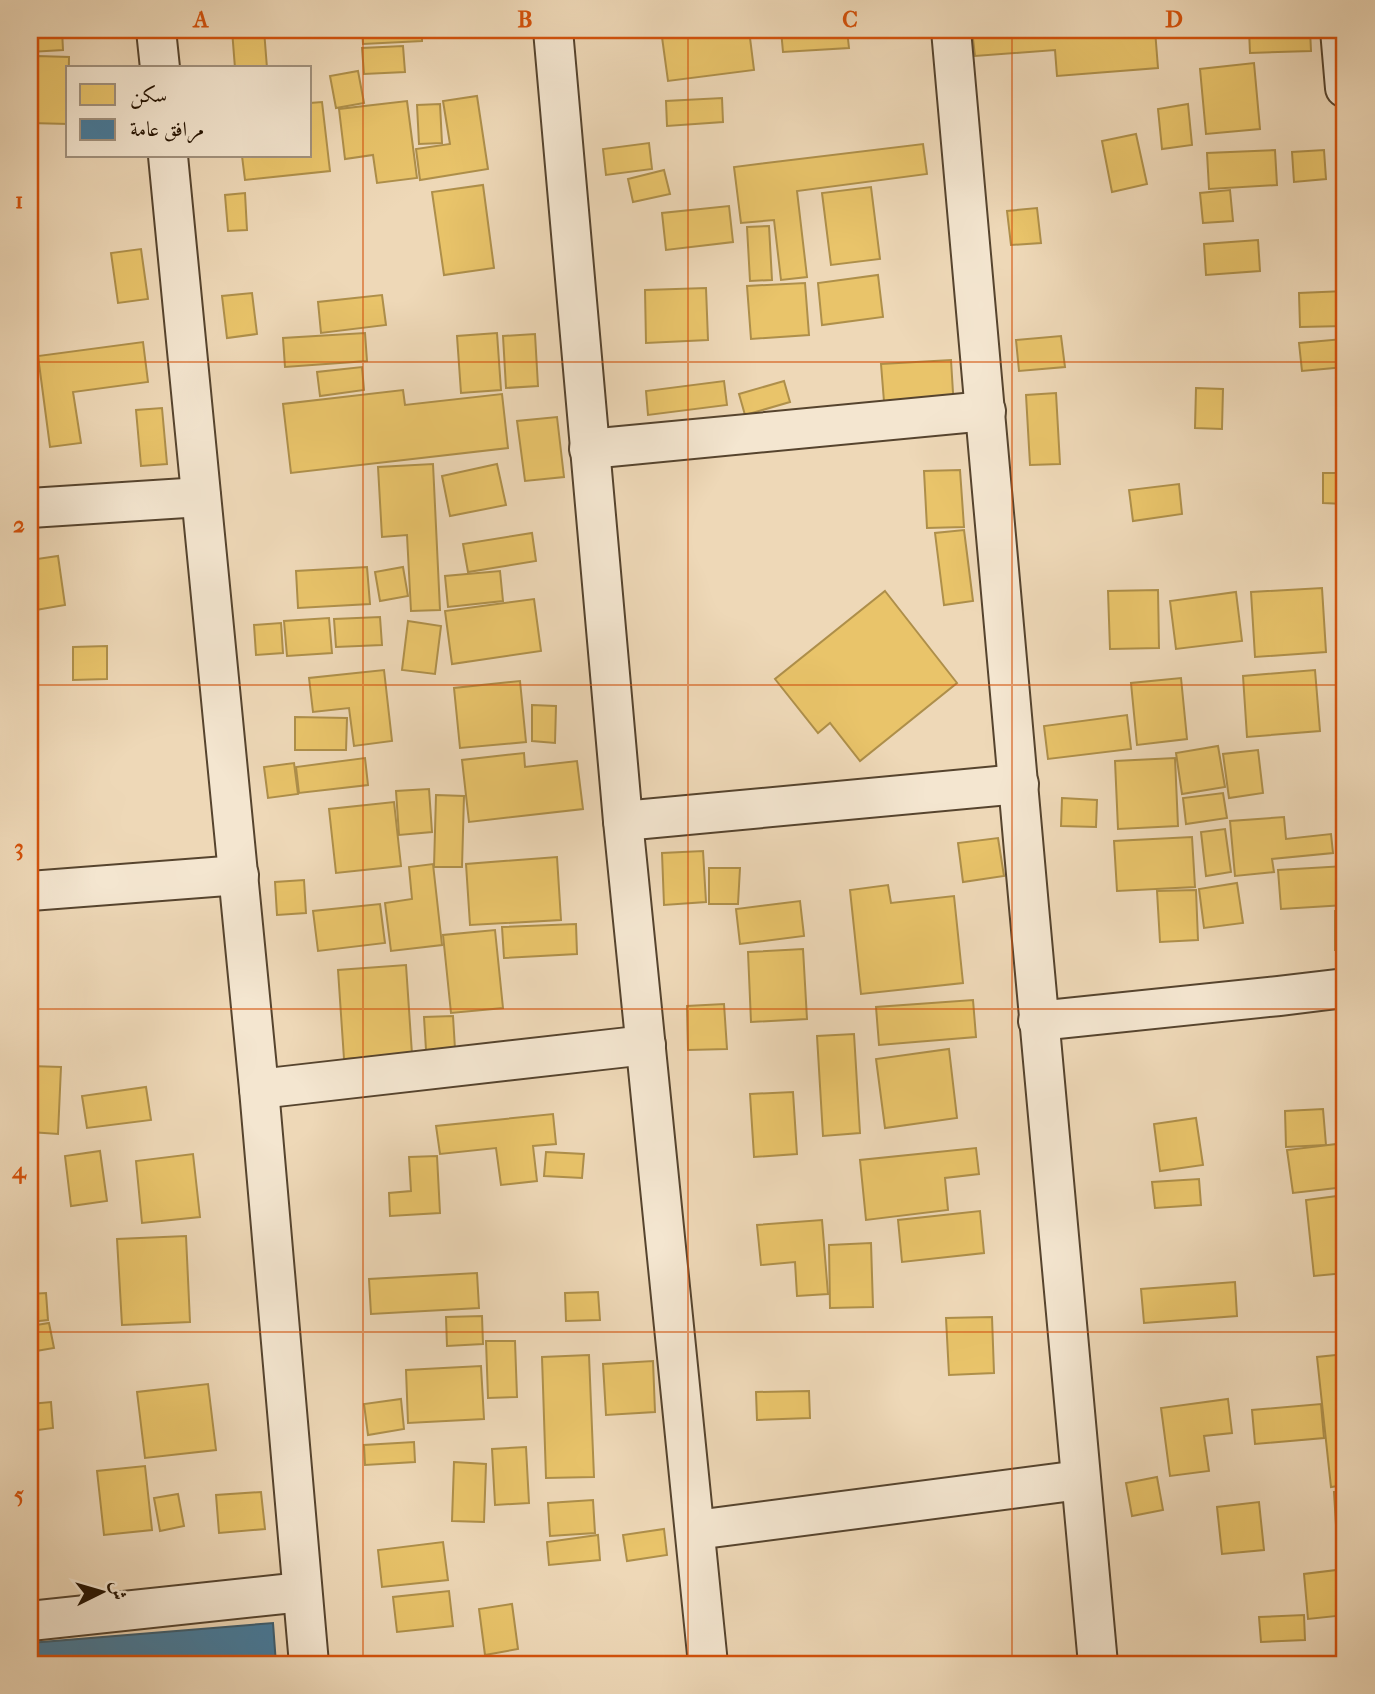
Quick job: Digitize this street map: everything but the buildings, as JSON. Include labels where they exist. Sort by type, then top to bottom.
[{"type":"street","points":[[156,30],[160,66]]},
{"type":"street","points":[[552,30],[623,821],[708,1664]]},
{"type":"street","points":[[951,30],[1038,1021],[1098,1664]]},
{"type":"street","points":[[1340,30],[1345,88]]},
{"type":"street","points":[[168,158],[259,1089],[309,1664]]},
{"type":"street","points":[[589,449],[986,411]]},
{"type":"street","points":[[30,508],[201,497]]},
{"type":"street","points":[[623,821],[1019,784]]},
{"type":"street","points":[[30,891],[239,876]]},
{"type":"street","points":[[1038,1021],[1345,988]]},
{"type":"street","points":[[259,1089],[646,1045]]},
{"type":"street","points":[[696,1530],[1080,1480]]},
{"type":"street","points":[[30,1621],[302,1592]]}]
